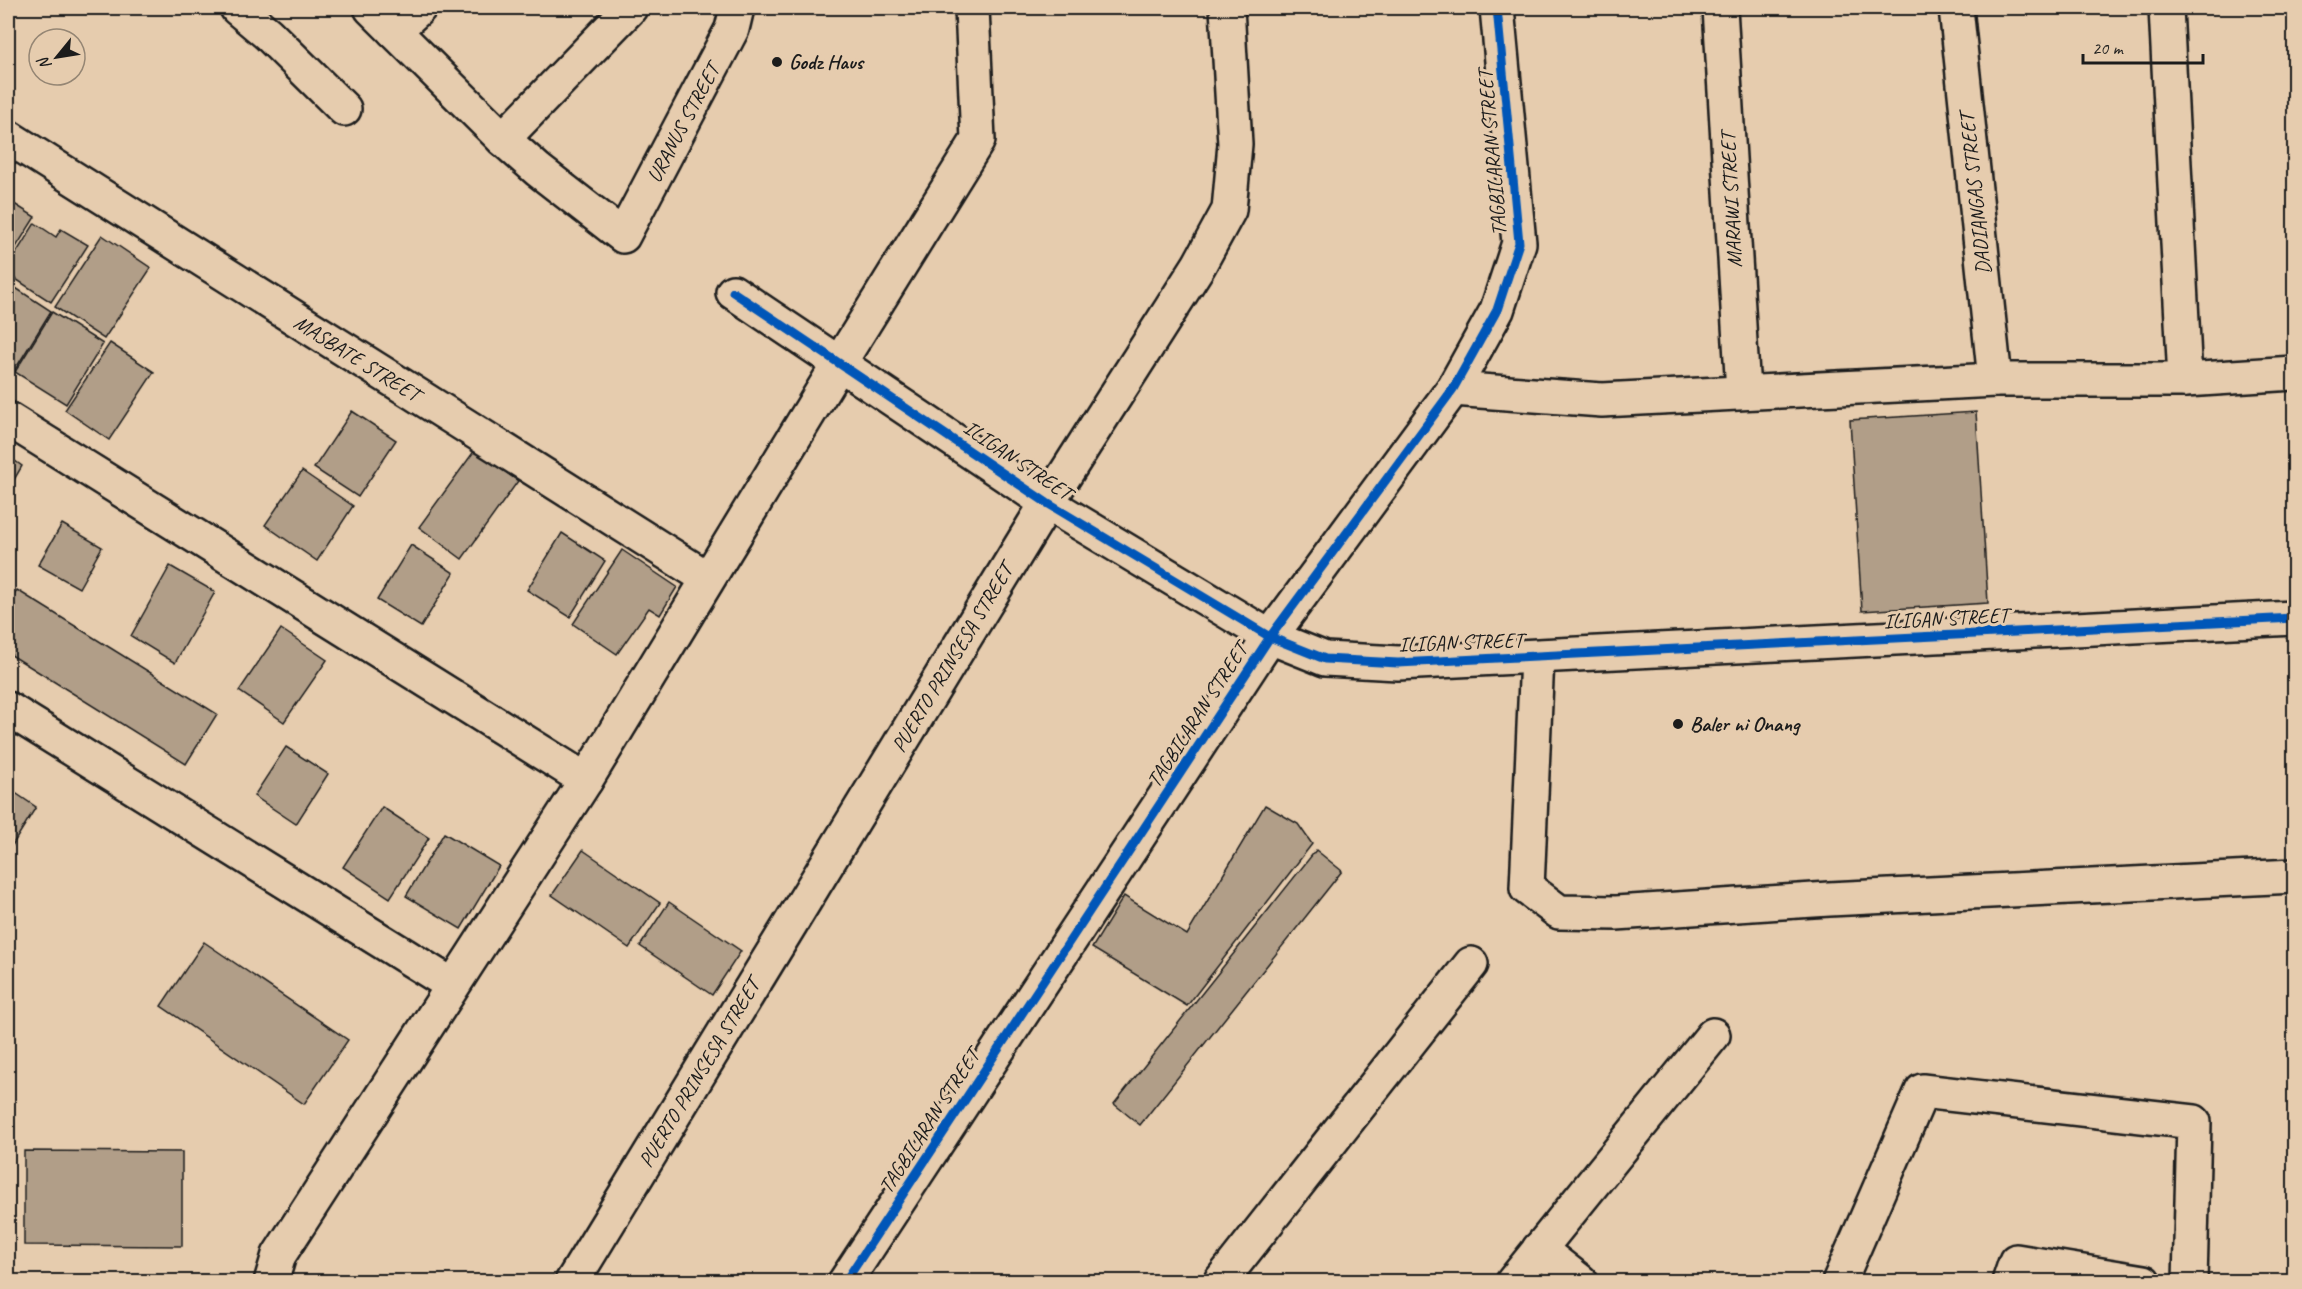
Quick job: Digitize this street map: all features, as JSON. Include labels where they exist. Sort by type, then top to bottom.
[{"type":"street","points":[[237,8],[268,34],[344,109]]},
{"type":"street","points":[[371,8],[503,139],[630,8]]},
{"type":"street","points":[[394,32],[418,8]]},
{"type":"street","name":"URANUS STREET","points":[[503,139],[538,170],[623,236],[732,29],[737,8]]},
{"type":"street","points":[[271,1281],[279,1255],[586,780],[978,140],[972,8]]},
{"type":"street","name":"PUERTO PRINSESA STREET","points":[[572,1281],[1047,503],[1199,265],[1229,210],[1235,144],[1227,8]]},
{"type":"street","name":"TAGBILARAN STREET","points":[[845,1281],[1270,638],[1453,389],[1497,310],[1520,243],[1497,8]]},
{"type":"street","name":"MARAWI STREET","points":[[1720,8],[1743,392]]},
{"type":"street","name":"DADIANGAS STREET","points":[[1956,8],[1995,380]]},
{"type":"street","points":[[2166,8],[2185,380]]},
{"type":"street","name":"MASBATE STREET","points":[[8,137],[708,578]]},
{"type":"street","name":"ILIGAN STREET","points":[[733,292],[1047,503],[1270,638],[1325,659],[1398,663],[2295,618]]},
{"type":"street","points":[[1453,389],[1602,400],[1995,380],[2185,380],[2295,374]]},
{"type":"street","points":[[8,419],[586,780]]},
{"type":"street","points":[[1537,657],[1527,888],[1559,912],[1616,913],[1829,898],[2295,876]]},
{"type":"street","points":[[8,708],[452,985]]},
{"type":"street","points":[[1220,1281],[1471,964]]},
{"type":"street","points":[[1513,1281],[1713,1035]]},
{"type":"street","points":[[1839,1281],[1922,1091],[2194,1122],[2190,1281]]},
{"type":"street","points":[[1539,1250],[1581,1281]]},
{"type":"street","points":[[2009,1281],[2016,1261],[2144,1281]]},
{"type":"building","points":[[8,200],[35,217],[8,260]]},
{"type":"building","points":[[35,223],[56,237],[61,229],[88,245],[51,302],[8,274],[8,266]]},
{"type":"building","points":[[102,235],[151,268],[104,339],[55,307]]},
{"type":"building","points":[[8,283],[51,311],[8,381]]},
{"type":"building","points":[[52,312],[103,344],[66,404],[15,372]]},
{"type":"building","points":[[110,343],[154,372],[109,440],[65,410]]},
{"type":"building","points":[[352,411],[396,440],[358,497],[314,468]]},
{"type":"building","points":[[1976,412],[1988,603],[1862,611],[1850,420]]},
{"type":"building","points":[[475,450],[518,481],[462,559],[419,527]]},
{"type":"building","points":[[8,456],[22,466],[8,490]]},
{"type":"building","points":[[302,471],[353,506],[317,561],[265,525]]},
{"type":"building","points":[[62,524],[102,547],[79,588],[38,565]]},
{"type":"building","points":[[562,533],[605,561],[570,617],[527,590]]},
{"type":"building","points":[[411,545],[454,573],[421,627],[377,600]]},
{"type":"building","points":[[622,550],[677,587],[660,615],[649,608],[617,654],[573,624]]},
{"type":"building","points":[[170,566],[215,592],[175,663],[131,636]]},
{"type":"building","points":[[17,590],[217,714],[186,764],[8,653],[8,605]]},
{"type":"building","points":[[281,629],[327,660],[284,722],[239,691]]},
{"type":"building","points":[[286,747],[328,774],[296,824],[254,796]]},
{"type":"building","points":[[8,788],[36,807],[8,852]]},
{"type":"building","points":[[1265,805],[1298,824],[1312,844],[1187,1006],[1092,948],[1124,896],[1187,935]]},
{"type":"building","points":[[382,807],[429,838],[390,898],[343,867]]},
{"type":"building","points":[[444,833],[499,866],[461,929],[406,896]]},
{"type":"building","points":[[583,850],[660,903],[629,948],[552,895]]},
{"type":"building","points":[[1316,850],[1342,871],[1140,1125],[1114,1104]]},
{"type":"building","points":[[669,902],[741,951],[712,995],[640,946]]},
{"type":"building","points":[[204,942],[348,1040],[304,1104],[161,1006]]},
{"type":"building","points":[[24,1151],[182,1152],[182,1246],[24,1245]]},
{"type":"cycle path","points":[[845,1282],[1270,637],[1453,389],[1497,310],[1519,243],[1497,8]]},
{"type":"cycle path","points":[[733,292],[1047,503],[1270,637],[1325,659],[1398,663],[2294,618]]},
{"type":"place","name":"Godz Haus","points":[[777,62]]},
{"type":"place","name":"Baler ni Onang","points":[[1678,724]]}]
